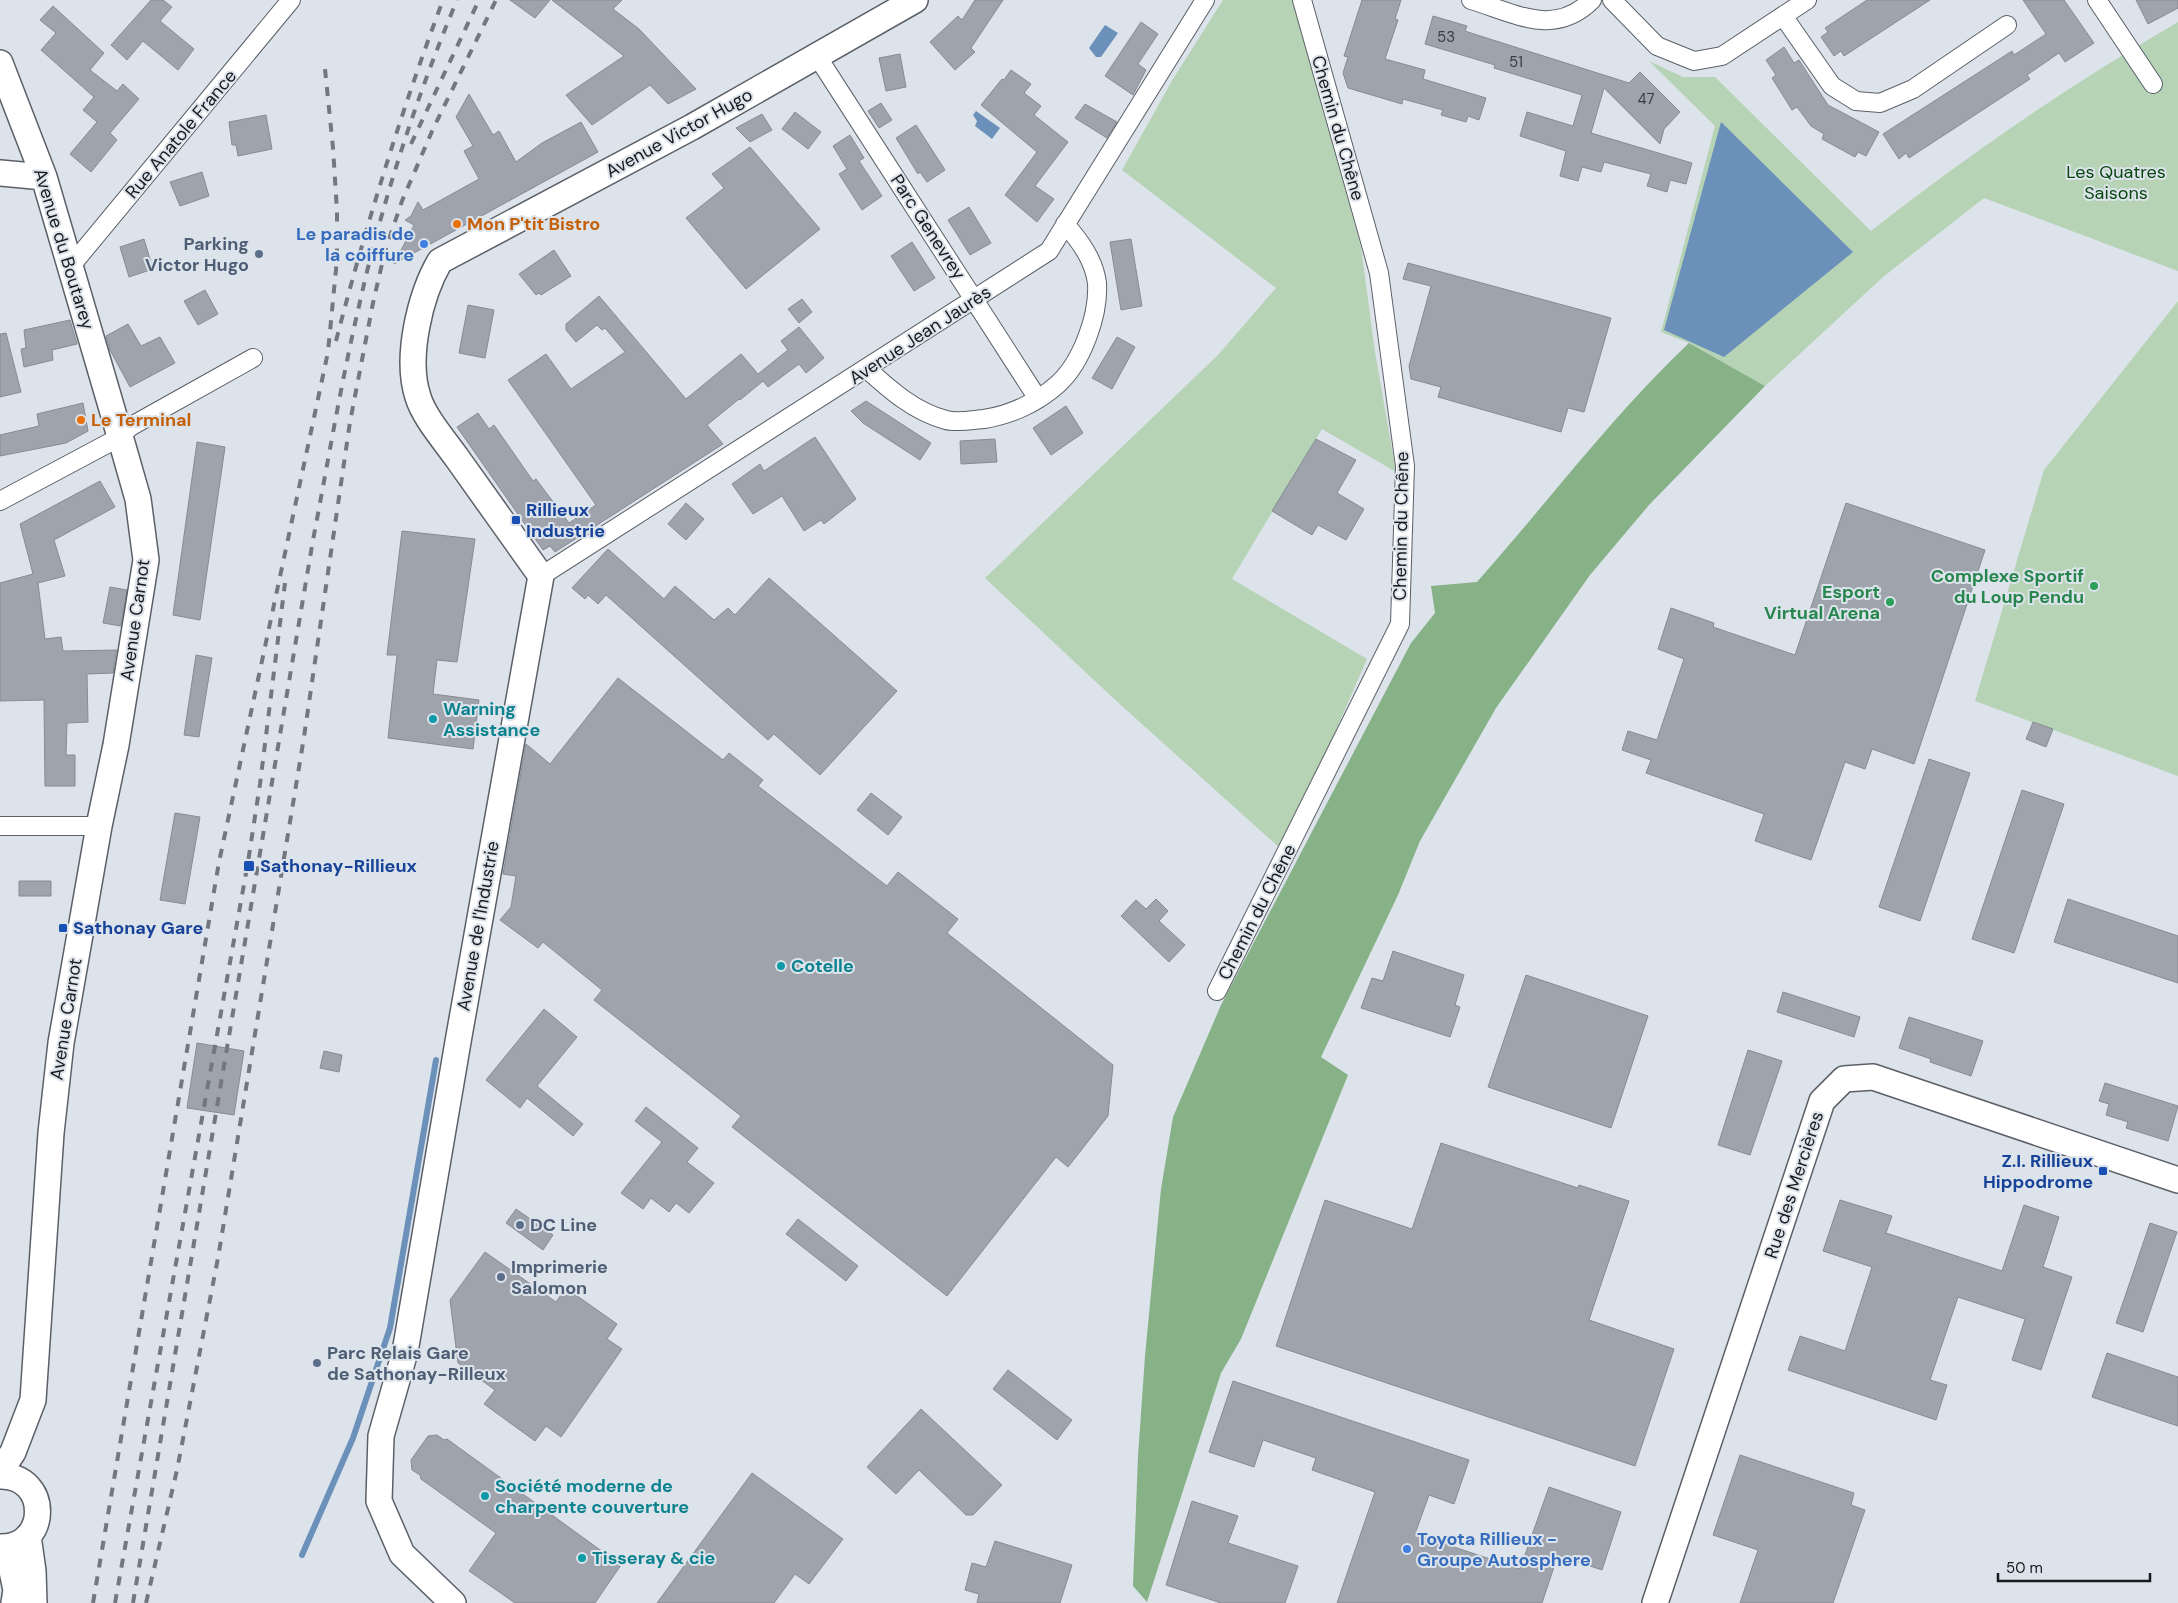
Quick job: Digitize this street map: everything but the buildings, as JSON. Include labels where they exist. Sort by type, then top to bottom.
[{"type":"street","name":"Rue Anatole France","points":[[70,267],[291,0]]},
{"type":"street","name":"Avenue Victor Hugo","points":[[540,576],[437,430],[418,397],[412,363],[423,299],[430,278],[440,261],[692,127],[915,0]]},
{"type":"street","name":"Avenue Jean Jaurès","points":[[540,576],[867,369],[1049,251],[1205,0]]},
{"type":"street","name":"Chemin du Chêne","points":[[1217,991],[1400,624],[1405,466],[1379,273],[1302,0]]},
{"type":"street","points":[[1471,0],[1540,21],[1554,22],[1569,18],[1592,0]]},
{"type":"street","points":[[1612,0],[1657,46],[1694,61],[1722,56],[1807,0]]},
{"type":"street","points":[[2097,0],[2152,84]]},
{"type":"street","points":[[1783,16],[1832,86],[1856,101],[1880,103],[1914,89],[2007,25]]},
{"type":"street","name":"Parc Genevrey","points":[[817,56],[976,298],[1038,398]]},
{"type":"street","name":"Avenue du Boutarey","points":[[0,63],[44,177],[120,437]]},
{"type":"street","points":[[0,173],[44,177]]},
{"type":"street","points":[[867,369],[906,402],[930,415],[948,421],[998,417],[1038,398],[1059,383],[1071,368],[1091,329],[1096,306],[1097,282],[1091,261],[1081,242],[1065,224]]},
{"type":"street","points":[[0,501],[120,437],[130,427],[144,418],[253,358]]},
{"type":"street","name":"Avenue Carnot","points":[[7,1476],[33,1400],[50,1142],[61,1044],[99,826],[116,746],[146,560],[138,499],[120,437]]},
{"type":"street","name":"Avenue de l'Industrie","points":[[453,1603],[402,1554],[382,1510],[379,1501],[381,1436],[405,1352],[540,576]]},
{"type":"street","points":[[0,826],[99,826]]},
{"type":"street","name":"Rue des Mercières","points":[[1655,1603],[1822,1101],[1844,1079],[1873,1077],[2178,1180]]},
{"type":"street","points":[[7,1476],[30,1488],[38,1507],[34,1528],[12,1543]]},
{"type":"street","points":[[12,1543],[16,1590],[14,1603]]},
{"type":"street","points":[[12,1543],[34,1571],[34,1603]]},
{"type":"green space","points":[[1223,0],[1293,0],[1361,247],[1375,352],[1396,472],[1322,429],[1232,579],[1367,659],[1283,851],[1112,697],[985,578],[1218,355],[1276,288],[1122,170],[1173,79]]},
{"type":"green space","name":"Les Quatres Saisons","points":[[2178,22],[2178,271],[1984,198],[1883,277],[1765,386],[1689,343],[1661,332],[1715,126],[1649,61],[1683,77],[1715,77],[1871,231],[1945,175],[2059,95]]},
{"type":"green space","name":"Complexe Sportif du Loup Pendu","points":[[2178,301],[2178,776],[1975,701],[2044,470]]},
{"type":"green space","points":[[1689,343],[1765,386],[1649,505],[1590,575],[1496,708],[1420,841],[1398,895],[1321,1057],[1348,1075],[1241,1339],[1221,1373],[1147,1602],[1133,1586],[1138,1456],[1145,1356],[1161,1189],[1173,1117],[1221,1005],[1411,643],[1435,613],[1431,586],[1477,582],[1606,430],[1660,371]]},
{"type":"water","points":[[1105,25],[1118,33],[1101,57],[1096,57],[1089,48]]},
{"type":"water","points":[[976,111],[1000,128],[992,139],[975,126],[977,121],[973,115]]},
{"type":"water","points":[[1721,122],[1853,252],[1724,357],[1664,330]]},
{"type":"waterway","points":[[302,1555],[353,1438],[390,1328],[436,1060]]},
{"type":"railway","points":[[336,341],[385,169],[443,0]]},
{"type":"railway","points":[[133,1603],[313,540],[346,364],[368,267],[389,189],[414,112],[457,0]]},
{"type":"railway","points":[[411,144],[479,0]]},
{"type":"railway","points":[[146,1603],[177,1470],[218,1258],[304,737],[350,422],[373,303],[385,251],[402,201],[433,129],[496,0]]},
{"type":"railway","points":[[93,1603],[219,862],[328,352],[337,259],[337,211],[325,69]]},
{"type":"railway","points":[[115,1603],[248,862],[260,784],[285,583]]},
{"type":"place","name":"Mon P'tit Bistro","points":[[457,224]]},
{"type":"place","name":"Le paradis de la coiffure","points":[[424,244]]},
{"type":"place","name":"Parking Victor Hugo","points":[[259,254]]},
{"type":"place","name":"Le Terminal","points":[[81,420]]},
{"type":"place","name":"Rillieux Industrie","points":[[516,520]]},
{"type":"place","name":"Complexe Sportif du Loup Pendu","points":[[2094,586]]},
{"type":"place","name":"Esport Virtual Arena","points":[[1890,602]]},
{"type":"place","name":"Warning Assistance","points":[[433,719]]},
{"type":"place","name":"Sathonay-Rillieux","points":[[249,866]]},
{"type":"place","name":"Sathonay Gare","points":[[63,928]]},
{"type":"place","name":"Cotelle","points":[[781,966]]},
{"type":"place","name":"Z.I. Rillieux Hippodrome","points":[[2103,1171]]},
{"type":"place","name":"DC Line","points":[[520,1225]]},
{"type":"place","name":"Imprimerie Salomon","points":[[501,1277]]},
{"type":"place","name":"Parc Relais Gare de Sathonay-Rilleux","points":[[317,1363]]},
{"type":"place","name":"Société moderne de charpente couverture","points":[[485,1496]]},
{"type":"place","name":"Toyota Rillieux - Groupe Autosphere","points":[[1407,1549]]},
{"type":"place","name":"Tisseray & cie","points":[[582,1558]]}]
